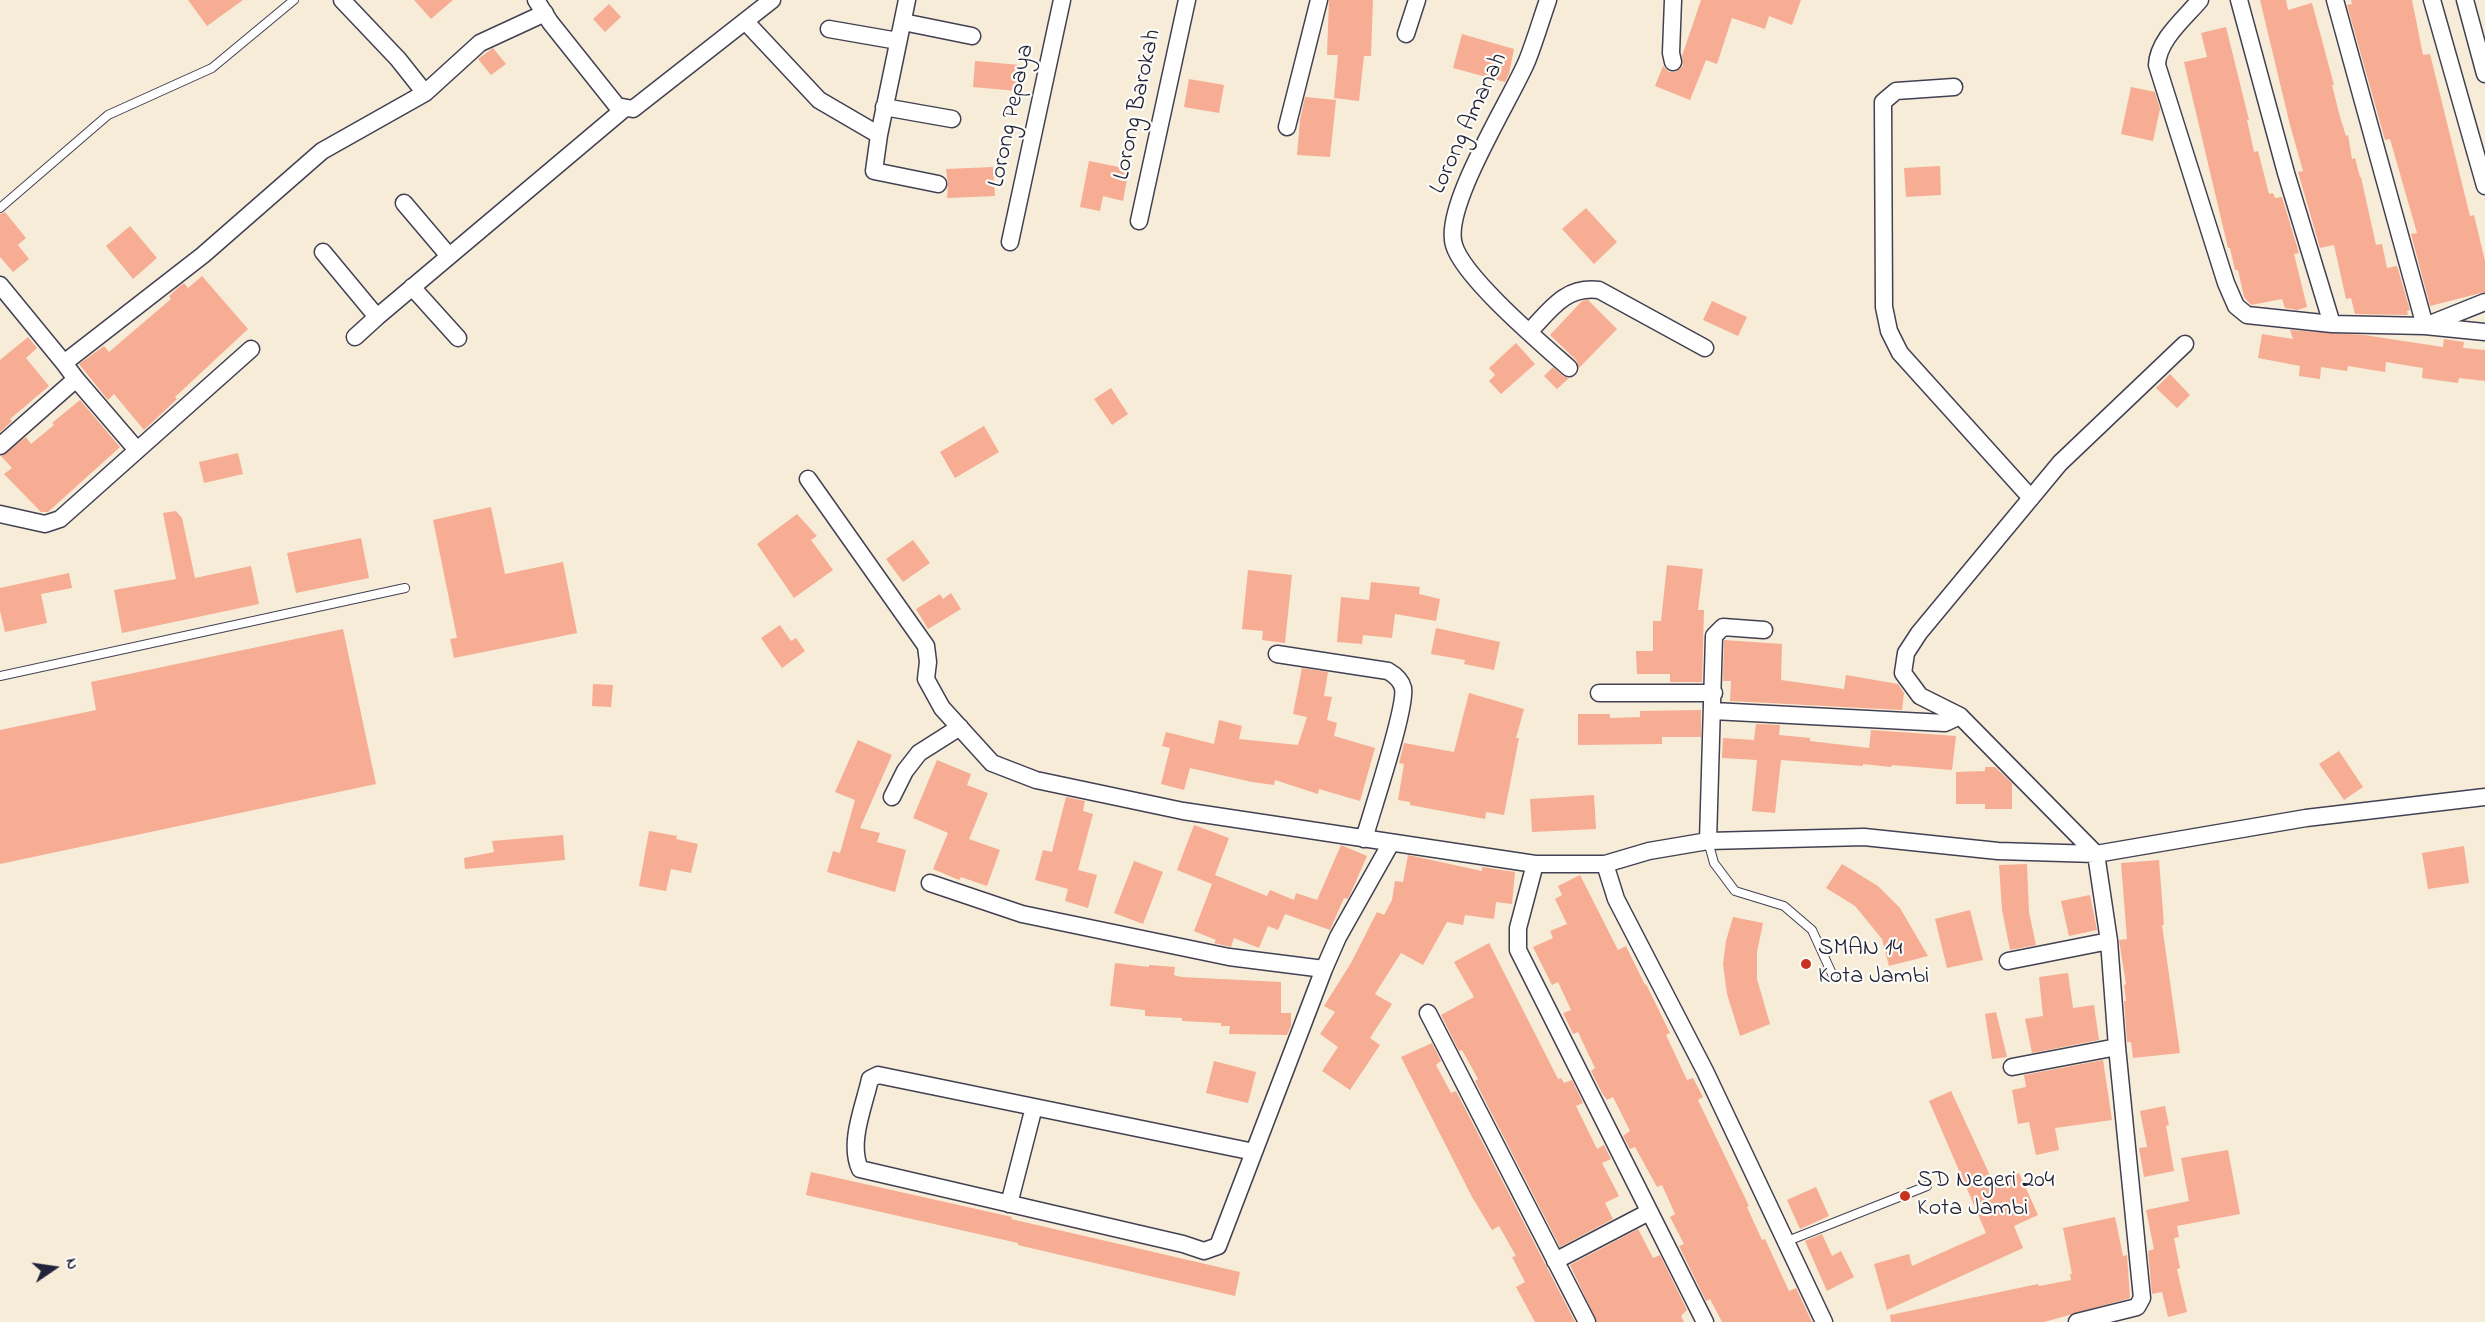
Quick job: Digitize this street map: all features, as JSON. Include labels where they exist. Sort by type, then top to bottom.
[{"type":"street","points":[[342,0],[398,59],[424,93]]},
{"type":"street","points":[[64,363],[203,255],[322,151],[424,93],[480,43],[541,6],[617,106],[633,109],[772,0]]},
{"type":"street","points":[[908,0],[884,107],[874,171],[938,184]]},
{"type":"street","name":"Lorong Pepaya","points":[[1010,242],[1062,0]]},
{"type":"street","name":"Lorong Barokah","points":[[1139,220],[1187,0]]},
{"type":"street","points":[[1287,127],[1319,0]]},
{"type":"street","points":[[1406,34],[1417,0]]},
{"type":"street","name":"Lorong Amanah","points":[[1548,0],[1527,61],[1466,184],[1454,217],[1452,231],[1456,252],[1487,290],[1569,368]]},
{"type":"street","points":[[1672,62],[1673,0]]},
{"type":"street","points":[[2200,0],[2162,45],[2157,55],[2157,65],[2236,306],[2247,315],[2332,324],[2425,326],[2485,332]]},
{"type":"street","points":[[2239,0],[2286,173],[2332,324]]},
{"type":"street","points":[[2335,0],[2425,326]]},
{"type":"street","points":[[2432,0],[2485,186]]},
{"type":"street","points":[[2465,0],[2485,74]]},
{"type":"street","points":[[745,21],[819,100],[879,135]]},
{"type":"street","points":[[903,22],[972,36]]},
{"type":"street","points":[[829,29],[898,41]]},
{"type":"street","points":[[1953,87],[1896,91],[1883,102],[1884,307],[1888,331],[1900,352],[2031,498]]},
{"type":"street","points":[[884,107],[952,119]]},
{"type":"street","points":[[355,337],[624,109]]},
{"type":"street","points":[[404,203],[449,256]]},
{"type":"street","points":[[323,252],[377,316]]},
{"type":"street","points":[[0,285],[137,450]]},
{"type":"street","points":[[412,287],[458,338]]},
{"type":"street","points":[[1529,332],[1570,292],[1583,288],[1599,290],[1705,348]]},
{"type":"street","points":[[2425,326],[2485,302]]},
{"type":"street","points":[[2077,1322],[2137,1307],[2142,1298],[2116,1047],[2109,941],[2096,854],[1960,716],[1920,696],[1903,673],[1906,653],[1919,633],[2060,463],[2185,344]]},
{"type":"street","points":[[0,514],[45,524],[60,519],[251,349]]},
{"type":"street","points":[[0,446],[76,379]]},
{"type":"street","points":[[808,479],[926,646],[928,662],[926,679],[929,689],[942,708],[992,763],[1036,780],[1183,811],[1535,864],[1605,864],[1649,851],[1708,841],[1864,837],[1998,851],[2096,854],[2306,818],[2485,797]]},
{"type":"street","points":[[1708,841],[1714,636],[1716,631],[1723,627],[1764,630]]},
{"type":"street","points":[[1277,654],[1388,671],[1397,676],[1403,690],[1400,713],[1364,839]]},
{"type":"street","points":[[1599,693],[1714,693]]},
{"type":"street","points":[[1713,711],[1935,723],[1950,722],[1960,716]]},
{"type":"street","points":[[892,797],[905,771],[919,753],[960,727]]},
{"type":"street","points":[[1254,1152],[878,1075],[870,1079],[855,1146],[856,1160],[860,1170],[1183,1244],[1204,1251],[1218,1246],[1254,1152],[1324,969],[1338,937],[1391,843]]},
{"type":"street","points":[[1535,864],[1518,928],[1518,950],[1705,1322]]},
{"type":"street","points":[[1605,864],[1616,899],[1705,1071],[1824,1322]]},
{"type":"street","points":[[930,883],[1022,914],[1229,957],[1324,969]]},
{"type":"street","points":[[2008,961],[2109,941]]},
{"type":"street","points":[[1428,1013],[1587,1322]]},
{"type":"street","points":[[2012,1067],[2116,1047]]},
{"type":"street","points":[[1009,1204],[1034,1107]]},
{"type":"street","points":[[1555,1261],[1649,1212]]},
{"type":"lane","points":[[0,208],[108,115],[212,68],[294,0]]},
{"type":"lane","points":[[0,676],[405,588]]},
{"type":"lane","points":[[1708,841],[1714,863],[1735,891],[1784,906],[1812,930],[1833,976]]},
{"type":"lane","points":[[1785,1242],[1927,1186]]},
{"type":"building","points":[[188,0],[243,0],[207,26]]},
{"type":"building","points":[[414,0],[453,0],[431,19]]},
{"type":"building","points":[[1329,0],[1373,0],[1371,56],[1364,56],[1359,101],[1334,98],[1338,55],[1327,55]]},
{"type":"building","points":[[1701,0],[1801,0],[1792,25],[1769,16],[1765,29],[1732,18],[1717,64],[1706,60],[1690,100],[1655,86],[1663,66],[1669,72],[1675,72],[1683,66],[1682,56]]},
{"type":"building","points":[[2260,0],[2286,0],[2288,10],[2312,3],[2334,85],[2332,85],[2340,117],[2346,136],[2348,135],[2352,159],[2355,158],[2361,177],[2376,245],[2382,244],[2387,268],[2397,266],[2410,310],[2407,311],[2408,315],[2355,314],[2351,298],[2346,299],[2334,245],[2320,248],[2298,172],[2303,171]]},
{"type":"building","points":[[2351,0],[2412,0],[2423,55],[2430,54],[2470,216],[2474,215],[2485,261],[2485,292],[2430,306],[2411,234],[2417,233],[2390,139],[2385,140],[2347,5],[2352,4]]},
{"type":"building","points":[[609,4],[621,17],[605,32],[593,19]]},
{"type":"building","points":[[2226,27],[2249,120],[2247,120],[2254,152],[2258,151],[2269,194],[2273,193],[2275,198],[2282,197],[2299,253],[2294,254],[2307,307],[2297,310],[2285,308],[2282,299],[2251,305],[2244,297],[2238,270],[2235,270],[2230,248],[2228,248],[2184,62],[2207,57],[2201,33]]},
{"type":"building","points":[[1462,34],[1514,49],[1505,82],[1453,68]]},
{"type":"building","points":[[493,48],[506,64],[491,75],[478,59]]},
{"type":"building","points":[[975,61],[1020,65],[1017,91],[973,87]]},
{"type":"building","points":[[1189,79],[1224,85],[1219,113],[1184,107]]},
{"type":"building","points":[[2131,87],[2155,92],[2160,109],[2153,141],[2121,134]]},
{"type":"building","points":[[1305,97],[1336,100],[1330,157],[1297,155],[1300,120]]},
{"type":"building","points":[[1089,161],[1129,169],[1123,201],[1103,196],[1100,211],[1080,207]]},
{"type":"building","points":[[1940,166],[1941,195],[1906,197],[1904,168]]},
{"type":"building","points":[[993,167],[995,196],[947,198],[946,169]]},
{"type":"building","points":[[1586,208],[1617,242],[1594,264],[1562,229]]},
{"type":"building","points":[[5,212],[26,238],[18,245],[29,259],[13,272],[0,257],[0,214]]},
{"type":"building","points":[[130,226],[157,258],[133,279],[106,246]]},
{"type":"building","points":[[202,276],[248,329],[175,397],[177,399],[144,430],[114,394],[108,400],[79,364],[104,346],[109,352],[171,299],[169,296],[180,286],[184,283],[188,288]]},
{"type":"building","points":[[1588,300],[1617,329],[1579,368],[1576,360],[1550,335],[1582,301]]},
{"type":"building","points":[[1712,301],[1747,317],[1738,336],[1703,320]]},
{"type":"building","points":[[2290,330],[2364,335],[2443,347],[2444,339],[2464,342],[2463,348],[2485,350],[2485,381],[2459,378],[2458,383],[2422,378],[2423,368],[2386,362],[2385,372],[2348,366],[2347,371],[2321,367],[2320,379],[2299,376],[2300,366],[2258,358],[2262,334],[2293,339]]},
{"type":"building","points":[[28,337],[37,348],[26,358],[49,386],[10,419],[12,421],[0,432],[0,360]]},
{"type":"building","points":[[1516,343],[1535,364],[1501,394],[1489,381],[1495,375],[1489,368]]},
{"type":"building","points":[[1553,367],[1569,378],[1557,389],[1544,376]]},
{"type":"building","points":[[2170,374],[2190,395],[2177,408],[2156,388]]},
{"type":"building","points":[[1111,388],[1128,414],[1112,425],[1094,399]]},
{"type":"building","points":[[80,400],[120,447],[48,512],[41,512],[4,474],[12,468],[1,456],[26,437],[31,444]]},
{"type":"building","points":[[984,426],[999,452],[955,478],[940,452]]},
{"type":"building","points":[[238,453],[243,474],[204,483],[199,462]]},
{"type":"building","points":[[491,507],[505,574],[563,562],[577,633],[454,658],[450,639],[457,638],[433,520]]},
{"type":"building","points":[[176,511],[182,518],[195,578],[251,566],[259,604],[122,633],[114,590],[176,579],[163,513]]},
{"type":"building","points":[[797,514],[817,536],[811,540],[833,570],[794,598],[757,544]]},
{"type":"building","points":[[361,538],[369,578],[296,593],[287,553]]},
{"type":"building","points":[[913,540],[930,563],[903,582],[886,559]]},
{"type":"building","points":[[1667,565],[1703,569],[1698,610],[1704,610],[1702,682],[1670,682],[1670,674],[1637,674],[1636,651],[1653,651],[1653,621],[1661,621]]},
{"type":"building","points":[[1248,570],[1292,575],[1285,643],[1262,640],[1263,631],[1242,629]]},
{"type":"building","points":[[69,573],[72,588],[41,594],[47,623],[5,632],[0,611],[0,588]]},
{"type":"building","points":[[1371,582],[1420,587],[1419,594],[1440,599],[1436,621],[1395,614],[1392,638],[1363,635],[1362,644],[1337,642],[1341,597],[1369,600]]},
{"type":"building","points":[[951,593],[961,609],[928,629],[916,609],[940,594],[943,599]]},
{"type":"building","points":[[780,625],[791,641],[796,638],[805,651],[782,668],[761,638]]},
{"type":"building","points":[[1436,628],[1500,642],[1494,670],[1464,664],[1465,660],[1431,654]]},
{"type":"building","points":[[343,629],[376,784],[0,864],[0,730],[96,710],[91,682]]},
{"type":"building","points":[[1724,640],[1782,644],[1781,680],[1844,689],[1846,675],[1898,684],[1904,693],[1902,710],[1730,701],[1731,681],[1723,681]]},
{"type":"building","points":[[1302,668],[1328,672],[1324,696],[1332,697],[1327,720],[1337,723],[1334,736],[1375,748],[1360,801],[1319,789],[1318,794],[1275,780],[1274,785],[1252,782],[1190,768],[1184,790],[1161,784],[1170,748],[1162,746],[1166,732],[1214,744],[1219,720],[1242,726],[1239,739],[1298,745],[1307,717],[1293,714]]},
{"type":"building","points":[[593,684],[613,685],[611,707],[592,706]]},
{"type":"building","points":[[1469,693],[1524,709],[1516,738],[1519,738],[1504,815],[1486,812],[1485,819],[1410,805],[1410,802],[1398,800],[1404,764],[1399,763],[1404,743],[1454,752]]},
{"type":"building","points":[[1701,710],[1701,737],[1662,737],[1662,744],[1578,745],[1578,714],[1610,714],[1610,718],[1640,717],[1640,711]]},
{"type":"building","points":[[1756,724],[1780,725],[1779,735],[1869,748],[1871,730],[1956,736],[1952,770],[1781,760],[1775,813],[1752,811],[1757,760],[1722,758],[1723,738],[1754,740]]},
{"type":"building","points":[[858,740],[892,755],[860,828],[880,833],[877,842],[906,850],[895,892],[827,872],[833,851],[840,853],[855,800],[835,792]]},
{"type":"building","points":[[2339,751],[2363,787],[2344,800],[2319,764]]},
{"type":"building","points":[[937,760],[971,774],[967,785],[988,793],[969,839],[1000,850],[987,886],[961,877],[959,880],[933,869],[948,833],[913,818]]},
{"type":"building","points":[[1985,767],[1995,767],[2012,783],[2012,809],[1985,809],[1985,804],[1956,804],[1956,772],[1985,771]]},
{"type":"building","points":[[1594,795],[1596,829],[1532,832],[1530,799]]},
{"type":"building","points":[[1066,797],[1085,801],[1083,811],[1093,814],[1078,870],[1097,875],[1088,908],[1065,901],[1068,889],[1035,880],[1043,850],[1052,852]]},
{"type":"building","points":[[1194,825],[1229,838],[1215,875],[1267,896],[1270,890],[1294,900],[1296,893],[1317,900],[1341,845],[1367,856],[1349,897],[1344,898],[1330,930],[1285,914],[1278,930],[1268,926],[1259,948],[1234,938],[1231,947],[1214,943],[1216,940],[1194,931],[1212,884],[1177,870]]},
{"type":"building","points":[[649,831],[677,836],[676,839],[698,844],[691,873],[671,869],[666,891],[639,886]]},
{"type":"building","points":[[563,835],[565,860],[465,869],[464,858],[494,852],[492,841]]},
{"type":"building","points":[[2464,846],[2469,883],[2428,889],[2422,853]]},
{"type":"building","points":[[1408,855],[1482,871],[1482,867],[1515,872],[1512,904],[1496,902],[1494,919],[1465,915],[1463,925],[1447,922],[1423,965],[1401,953],[1375,994],[1392,1004],[1370,1038],[1380,1045],[1350,1090],[1322,1071],[1338,1047],[1320,1034],[1335,1012],[1324,1006],[1351,963],[1377,912],[1384,915],[1392,900],[1395,881],[1403,882]]},
{"type":"building","points":[[2159,860],[2164,925],[2162,925],[2180,1053],[2133,1058],[2131,1042],[2127,1042],[2124,1001],[2126,1001],[2124,985],[2126,984],[2119,940],[2127,939],[2121,863]]},
{"type":"building","points":[[1134,861],[1163,872],[1143,924],[1114,913]]},
{"type":"building","points":[[1842,864],[1878,886],[1900,908],[1928,956],[1889,966],[1882,939],[1855,906],[1826,888]]},
{"type":"building","points":[[2027,864],[2029,912],[2036,945],[2010,950],[2002,910],[1999,865]]},
{"type":"building","points":[[1580,875],[1618,950],[1626,946],[1646,984],[1670,1033],[1666,1035],[1687,1080],[1693,1078],[1703,1097],[1698,1100],[1749,1206],[1747,1207],[1762,1240],[1765,1239],[1789,1291],[1796,1288],[1812,1322],[1722,1322],[1710,1299],[1706,1301],[1679,1246],[1684,1244],[1670,1217],[1675,1214],[1662,1185],[1657,1187],[1635,1147],[1630,1149],[1623,1136],[1630,1131],[1613,1097],[1607,1100],[1602,1093],[1591,1071],[1595,1068],[1578,1032],[1573,1034],[1563,1013],[1571,1010],[1558,982],[1552,985],[1533,947],[1553,938],[1550,931],[1567,924],[1555,899],[1562,895],[1558,886]]},
{"type":"building","points":[[2090,895],[2097,930],[2069,936],[2061,901]]},
{"type":"building","points":[[1970,910],[1983,960],[1947,968],[1935,919]]},
{"type":"building","points":[[1733,917],[1763,923],[1757,952],[1757,979],[1770,1024],[1740,1036],[1727,994],[1723,964],[1726,941]]},
{"type":"building","points":[[1489,943],[1558,1079],[1561,1078],[1564,1083],[1572,1080],[1583,1103],[1576,1106],[1597,1149],[1604,1145],[1611,1159],[1602,1163],[1619,1196],[1605,1203],[1613,1219],[1560,1247],[1475,1081],[1478,1079],[1462,1050],[1459,1051],[1441,1015],[1474,997],[1454,962]]},
{"type":"building","points":[[1115,963],[1175,967],[1174,975],[1181,977],[1281,982],[1281,1013],[1291,1013],[1291,1026],[1287,1035],[1229,1034],[1230,1026],[1221,1026],[1221,1023],[1145,1016],[1145,1010],[1110,1006]]},
{"type":"building","points":[[2068,973],[2073,1008],[2094,1005],[2099,1040],[2032,1053],[2025,1019],[2043,1016],[2039,977]]},
{"type":"building","points":[[1996,1012],[2007,1057],[1992,1059],[1985,1014]]},
{"type":"building","points":[[1432,1043],[1441,1061],[1436,1065],[1451,1093],[1456,1091],[1575,1322],[1535,1322],[1516,1287],[1525,1282],[1512,1257],[1516,1256],[1499,1226],[1492,1230],[1472,1197],[1401,1057]]},
{"type":"building","points":[[2103,1060],[2112,1120],[2055,1128],[2059,1150],[2036,1155],[2029,1122],[2018,1124],[2012,1090],[2026,1087],[2024,1075]]},
{"type":"building","points":[[1214,1061],[1256,1072],[1248,1103],[1206,1093]]},
{"type":"building","points":[[1951,1091],[1994,1184],[2019,1173],[2038,1215],[2014,1226],[2023,1248],[1887,1310],[1874,1264],[1909,1254],[1912,1266],[1986,1233],[1929,1101]]},
{"type":"building","points":[[2165,1106],[2174,1171],[2144,1177],[2139,1148],[2147,1147],[2140,1111]]},
{"type":"building","points":[[2228,1150],[2240,1214],[2177,1226],[2179,1237],[2174,1238],[2180,1268],[2177,1269],[2187,1312],[2168,1317],[2162,1292],[2152,1294],[2148,1251],[2154,1249],[2146,1210],[2189,1201],[2181,1158]]},
{"type":"building","points":[[811,1172],[1012,1217],[1011,1219],[1240,1272],[1235,1296],[1018,1245],[1018,1243],[806,1195]]},
{"type":"building","points":[[1816,1187],[1829,1216],[1800,1229],[1787,1200]]},
{"type":"building","points":[[2115,1217],[2123,1256],[2127,1255],[2130,1298],[2044,1322],[1891,1322],[1890,1315],[2038,1284],[2039,1286],[2071,1280],[2070,1274],[2072,1274],[2063,1228]]},
{"type":"building","points":[[1638,1229],[1653,1258],[1660,1255],[1687,1310],[1681,1316],[1684,1322],[1597,1322],[1570,1265]]},
{"type":"building","points":[[1822,1234],[1832,1256],[1841,1251],[1854,1277],[1827,1291],[1805,1241]]},
{"type":"place","name":"SMAN 14 Kota Jambi","points":[[1806,964]]},
{"type":"place","name":"SD Negeri 204 Kota Jambi","points":[[1905,1196]]}]
